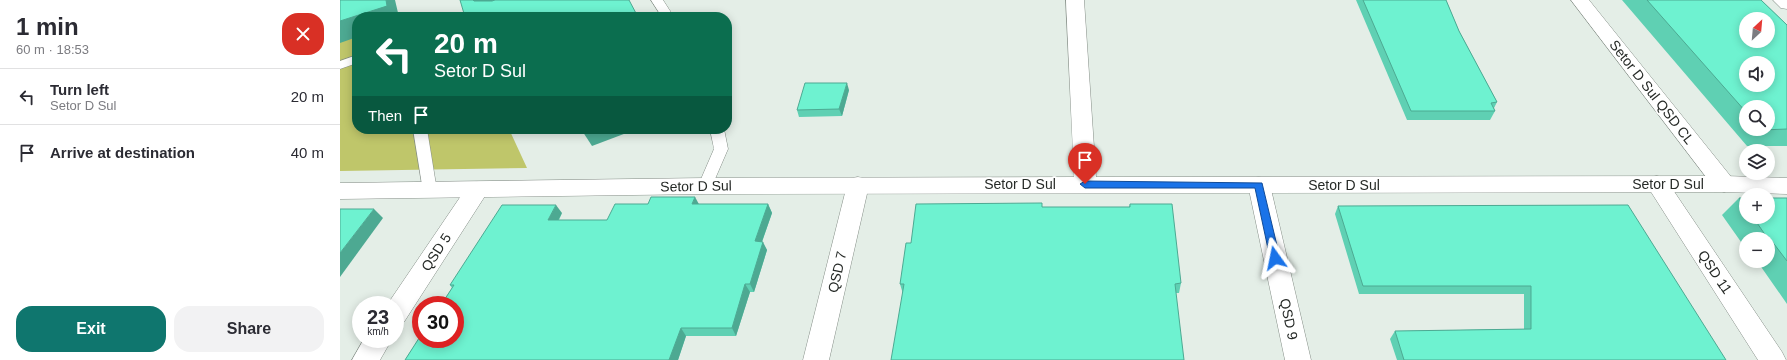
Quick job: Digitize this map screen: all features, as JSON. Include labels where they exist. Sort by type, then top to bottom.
[{"type":"main road","points":[[1075,0],[1085,184]]},
{"type":"main road","name":"Setor D Sul QSD CL","points":[[1580,0],[1724,184]]},
{"type":"main road","points":[[1782,0],[1787,4]]},
{"type":"main road","name":"Setor D Sul","points":[[1724,184],[1787,180]]},
{"type":"main road","name":"Setor D Sul","points":[[340,191],[430,191],[705,186],[1085,184],[1724,184],[1787,186]]},
{"type":"main road","name":"QSD 11","points":[[1657,184],[1773,360]]},
{"type":"main road","name":"QSD 7","points":[[816,360],[858,185]]},
{"type":"main road","name":"QSD 9","points":[[1259,185],[1298,360]]},
{"type":"main road","name":"QSD 5","points":[[404,300],[477,190]]},
{"type":"main road","points":[[365,360],[373,348]]},
{"type":"lane","points":[[657,0],[665,12]]},
{"type":"lane","points":[[340,65],[352,61]]},
{"type":"lane","points":[[421,134],[430,191]]},
{"type":"lane","points":[[705,186],[721,149],[718,134]]},
{"type":"green space","points":[[340,0],[352,12],[352,134],[511,134],[527,168],[340,171]]},
{"type":"building","points":[[340,0],[386,0],[387,6],[368,12],[352,12],[352,17],[340,21]]},
{"type":"building","points":[[460,0],[629,0],[635,12],[464,12]]},
{"type":"building","points":[[1363,0],[1446,0],[1459,31],[1497,102],[1491,103],[1495,111],[1411,111]]},
{"type":"building","points":[[1647,0],[1761,0],[1773,12],[1739,12],[1739,48],[1775,48],[1775,13],[1787,25],[1787,129],[1775,129],[1775,100],[1739,100],[1739,104]]},
{"type":"building","points":[[805,83],[847,83],[839,109],[797,110]]},
{"type":"building","points":[[651,197],[695,197],[692,204],[768,204],[755,241],[763,242],[750,284],[745,284],[732,328],[681,328],[669,360],[405,360],[413,348],[464,348],[464,296],[447,296],[454,285],[450,285],[502,205],[556,205],[548,220],[607,220],[615,204],[648,204]]},
{"type":"building","points":[[1775,198],[1787,198],[1787,261],[1775,245],[1775,232],[1763,232],[1758,224],[1775,224]]},
{"type":"building","points":[[1042,203],[1042,207],[1130,207],[1130,204],[1172,204],[1181,283],[1175,284],[1184,360],[891,360],[904,284],[900,284],[906,243],[911,243],[916,204]]},
{"type":"building","points":[[1628,205],[1726,360],[1404,360],[1395,331],[1531,329],[1531,286],[1363,286],[1338,206]]},
{"type":"building","points":[[340,209],[374,209],[340,253]]},
{"type":"route","points":[[1085,184],[1259,185],[1275,258]]}]
